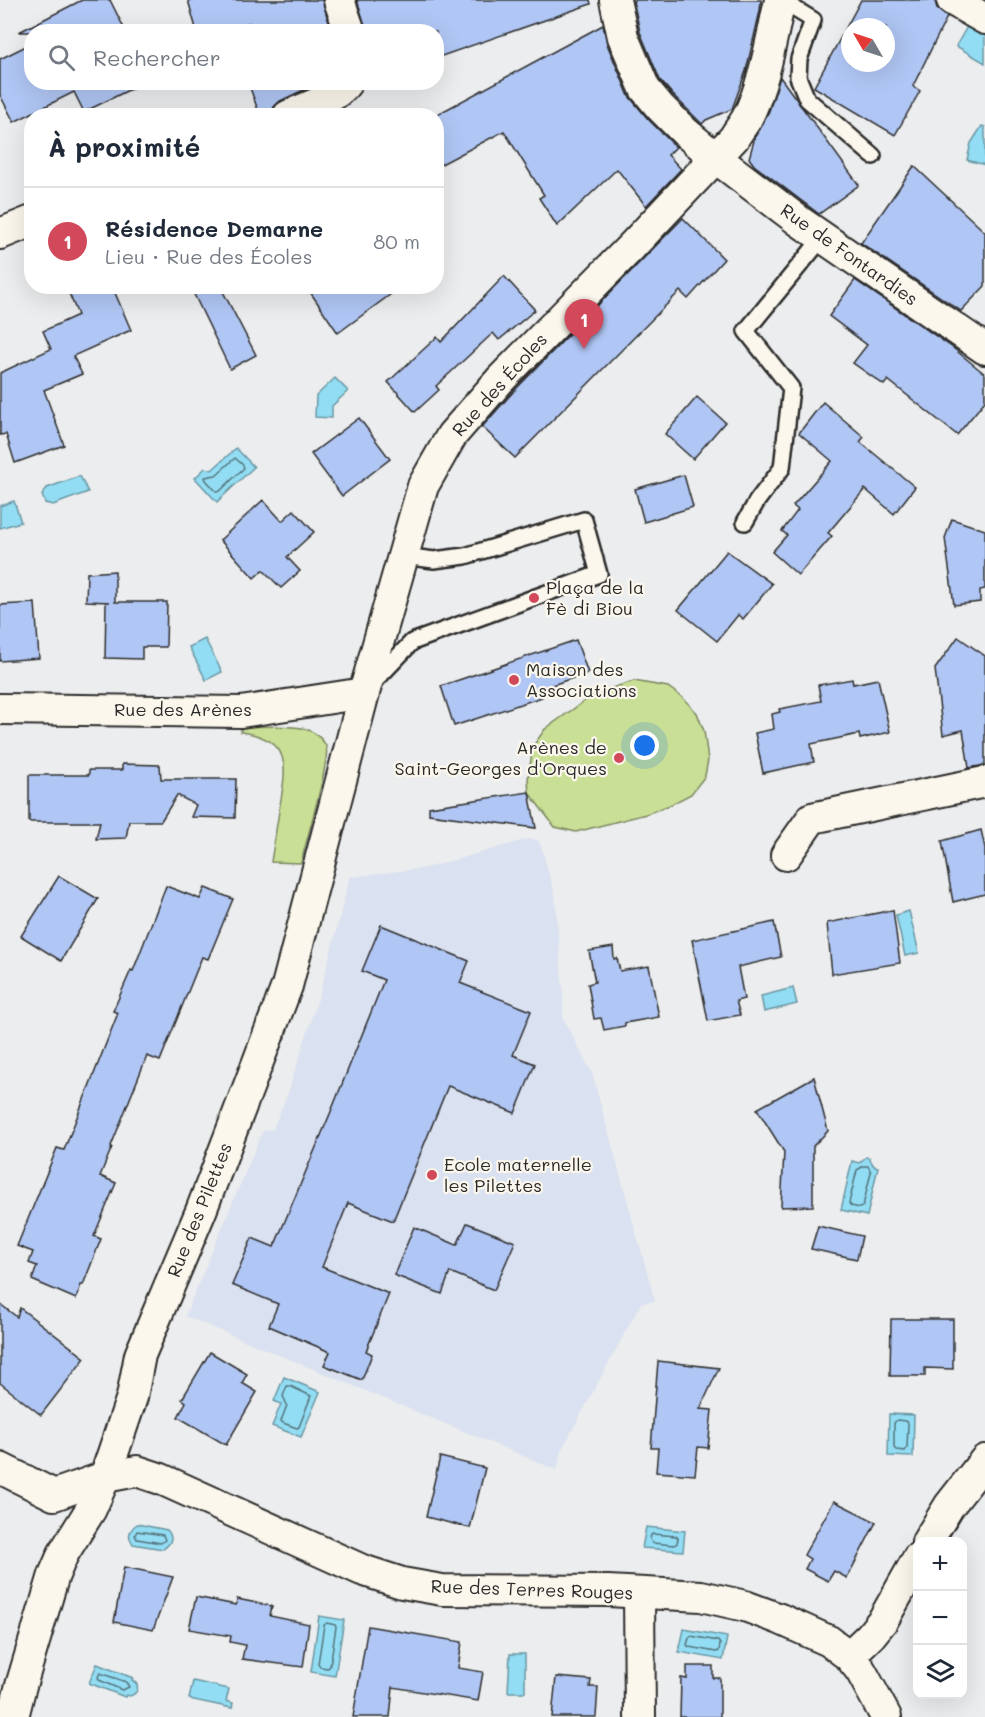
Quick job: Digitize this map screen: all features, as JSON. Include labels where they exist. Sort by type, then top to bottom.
[{"type":"street","points":[[339,0],[347,24]]},
{"type":"street","name":"Rue de Fontardies","points":[[615,0],[623,37],[645,89],[685,132],[822,238],[985,349]]},
{"type":"street","name":"Rue des Écoles","points":[[364,693],[423,486],[452,435],[500,380],[734,138],[747,119],[754,102],[769,52],[780,0]]},
{"type":"street","points":[[952,0],[985,19]]},
{"type":"street","points":[[306,108],[342,90]]},
{"type":"street","points":[[0,234],[24,224]]},
{"type":"street","name":"Rue des Arènes","points":[[0,709],[242,712],[364,693]]},
{"type":"street","name":"Rue des Pilettes","points":[[14,1717],[20,1689],[54,1575],[63,1554],[91,1509],[105,1477],[132,1397],[140,1355],[201,1211],[287,986],[364,693]]},
{"type":"street","points":[[786,855],[812,818],[985,782]]},
{"type":"street","points":[[930,1537],[950,1506],[985,1460]]},
{"type":"street","name":"Rue des Terres Rouges","points":[[0,1468],[54,1495],[105,1477],[136,1471],[161,1479],[362,1570],[402,1583],[442,1590],[608,1591],[701,1596],[745,1606],[830,1641],[849,1656],[861,1671],[886,1717]]},
{"type":"street","points":[[849,1656],[883,1620],[913,1567]]},
{"type":"street","points":[[639,1593],[640,1717]]},
{"type":"lane","points":[[780,0],[813,20],[799,59],[798,77],[807,99],[873,156]]},
{"type":"lane","points":[[745,522],[757,501],[782,468],[791,388],[746,331],[822,238]]},
{"type":"lane","points":[[364,693],[412,642],[599,574],[584,520],[465,556],[434,560],[403,555]]},
{"type":"shaded area","name":"Ecole maternelle les Pilettes","points":[[528,839],[537,840],[540,843],[555,895],[563,990],[563,1018],[592,1073],[655,1301],[641,1303],[561,1451],[557,1470],[185,1316],[261,1135],[263,1131],[273,1129],[288,1093],[321,989],[350,877],[426,868]]},
{"type":"green space","name":"Arènes de Saint-Georges d'Orques","points":[[634,681],[668,687],[683,698],[697,713],[704,731],[708,760],[705,776],[691,794],[646,814],[576,832],[555,827],[529,793],[528,779],[533,746],[545,729],[596,693]]},
{"type":"green space","points":[[241,727],[299,727],[318,736],[326,746],[325,767],[301,863],[271,862],[284,778],[282,756],[269,741],[241,732]]},
{"type":"water","points":[[968,25],[985,35],[985,63],[956,46]]},
{"type":"water","points":[[982,126],[985,127],[985,165],[967,160],[971,143]]},
{"type":"water","points":[[335,378],[348,391],[332,406],[332,418],[315,417],[316,396]]},
{"type":"water","points":[[236,448],[254,467],[217,502],[195,478],[205,468],[212,470]]},
{"type":"water","points":[[80,476],[88,492],[53,505],[45,503],[42,495],[47,488]]},
{"type":"water","points":[[14,501],[21,522],[0,528],[0,506]]},
{"type":"water","points":[[205,639],[222,672],[206,680],[189,647]]},
{"type":"water","points":[[909,911],[919,953],[905,956],[896,915]]},
{"type":"water","points":[[793,988],[797,1004],[764,1012],[761,996]]},
{"type":"water","points":[[866,1157],[878,1167],[867,1216],[841,1210],[852,1161],[859,1163]]},
{"type":"water","points":[[284,1377],[320,1392],[301,1437],[272,1426],[281,1404],[274,1401]]},
{"type":"water","points":[[889,1414],[914,1415],[913,1457],[888,1456]]},
{"type":"water","points":[[137,1524],[167,1530],[171,1538],[170,1543],[163,1549],[133,1544],[130,1533]]},
{"type":"water","points":[[646,1527],[685,1531],[683,1551],[642,1548]]},
{"type":"water","points":[[319,1616],[344,1620],[335,1676],[311,1672]]},
{"type":"water","points":[[684,1629],[727,1637],[723,1660],[679,1652]]},
{"type":"water","points":[[510,1654],[525,1654],[525,1692],[508,1692]]},
{"type":"water","points":[[97,1664],[133,1678],[137,1691],[125,1697],[89,1683]]},
{"type":"water","points":[[193,1681],[229,1689],[226,1701],[233,1703],[232,1708],[189,1699]]},
{"type":"building","points":[[82,0],[110,0],[122,24],[35,24]]},
{"type":"building","points":[[188,0],[322,0],[330,24],[249,23],[195,24]]},
{"type":"building","points":[[357,0],[590,0],[591,4],[444,55],[444,24],[364,24]]},
{"type":"building","points":[[633,0],[761,0],[746,71],[732,109],[702,124],[673,95],[660,80],[640,32]]},
{"type":"building","points":[[861,0],[935,0],[937,9],[947,17],[913,86],[920,91],[895,135],[814,87],[841,37],[841,72],[895,72],[895,18],[851,18]]},
{"type":"building","points":[[603,25],[607,44],[629,96],[676,147],[668,155],[681,169],[646,206],[617,169],[557,226],[539,198],[544,195],[504,131],[444,163],[444,111]]},
{"type":"building","points":[[24,47],[24,90],[129,90],[92,108],[82,108],[74,92],[42,108],[24,108],[24,117],[14,122],[0,95],[0,59]]},
{"type":"building","points":[[780,77],[859,185],[819,214],[754,165],[749,158],[755,137],[769,111]]},
{"type":"building","points":[[251,90],[303,90],[280,101],[274,108],[257,108]]},
{"type":"building","points":[[914,166],[985,232],[985,286],[961,311],[861,243]]},
{"type":"building","points":[[683,218],[724,259],[688,299],[680,291],[515,458],[482,427],[513,392]]},
{"type":"building","points":[[504,276],[535,310],[499,340],[493,333],[436,386],[439,390],[415,412],[388,382],[437,337],[441,342]]},
{"type":"building","points":[[855,280],[953,348],[985,374],[985,401],[957,435],[888,380],[884,385],[853,363],[867,345],[829,316]]},
{"type":"building","points":[[69,294],[115,294],[131,330],[73,356],[82,374],[44,390],[64,445],[15,463],[6,434],[0,435],[0,373],[51,349],[43,331],[78,315]]},
{"type":"building","points":[[194,294],[224,294],[256,355],[230,369]]},
{"type":"building","points":[[311,294],[391,294],[338,333]]},
{"type":"building","points":[[697,397],[725,422],[693,459],[665,434]]},
{"type":"building","points":[[823,402],[864,437],[860,442],[915,487],[894,514],[865,489],[828,533],[832,536],[798,575],[772,552],[787,535],[782,531],[798,510],[793,506],[832,461],[799,433]]},
{"type":"building","points":[[359,418],[390,459],[342,496],[311,454]]},
{"type":"building","points":[[684,475],[693,507],[644,522],[635,489]]},
{"type":"building","points":[[263,500],[282,521],[294,510],[314,532],[287,557],[300,571],[281,588],[263,570],[254,578],[220,540]]},
{"type":"building","points":[[952,519],[985,530],[985,589],[980,590],[980,602],[954,605],[945,538]]},
{"type":"building","points":[[727,551],[772,584],[743,619],[738,615],[717,641],[678,610]]},
{"type":"building","points":[[115,571],[115,602],[167,602],[166,647],[142,647],[142,659],[105,658],[106,602],[110,602],[86,601],[87,573]]},
{"type":"building","points":[[35,603],[39,658],[0,661],[0,605]]},
{"type":"building","points":[[958,637],[985,656],[985,765],[969,768],[963,730],[943,735],[935,669]]},
{"type":"building","name":"Maison des Associations","points":[[576,640],[588,673],[540,689],[542,697],[454,726],[441,686]]},
{"type":"building","points":[[852,679],[853,684],[878,679],[890,732],[860,739],[859,734],[811,744],[814,762],[763,773],[755,733],[774,729],[772,714],[780,712],[779,709],[821,701],[818,685]]},
{"type":"building","points":[[122,764],[160,765],[161,779],[236,779],[235,818],[191,817],[196,805],[177,795],[161,821],[129,821],[126,838],[96,839],[100,822],[29,822],[29,775],[89,775],[89,770],[122,770]]},
{"type":"building","points":[[529,792],[536,828],[429,814],[429,807]]},
{"type":"building","points":[[981,830],[985,848],[985,894],[953,902],[942,841]]},
{"type":"building","points":[[59,876],[98,899],[61,961],[21,936]]},
{"type":"building","points":[[166,886],[200,899],[205,888],[233,899],[208,959],[202,957],[160,1061],[147,1056],[111,1146],[100,1176],[116,1183],[94,1236],[101,1239],[76,1299],[32,1280],[37,1266],[29,1263],[33,1252],[17,1246],[57,1148],[64,1150],[118,1013],[113,1011],[131,970],[133,971]]},
{"type":"building","points":[[893,910],[900,963],[832,974],[827,923]]},
{"type":"building","points":[[774,922],[781,957],[738,967],[744,999],[736,1001],[740,1015],[708,1021],[692,940]]},
{"type":"building","points":[[381,925],[469,961],[460,983],[531,1011],[513,1055],[535,1064],[515,1113],[448,1086],[393,1221],[348,1203],[322,1267],[389,1294],[366,1351],[372,1354],[362,1380],[324,1365],[330,1352],[269,1326],[278,1304],[232,1285],[252,1238],[274,1247],[330,1114],[384,980],[362,971]]},
{"type":"building","points":[[613,947],[614,959],[617,958],[620,971],[649,966],[659,1017],[625,1023],[625,1026],[604,1030],[601,1018],[594,1019],[588,984],[595,982],[589,951]]},
{"type":"building","points":[[814,1077],[828,1131],[813,1146],[813,1206],[781,1207],[784,1152],[757,1109]]},
{"type":"building","points":[[467,1223],[515,1242],[494,1290],[450,1272],[442,1294],[394,1275],[414,1227],[457,1245]]},
{"type":"building","points":[[818,1226],[862,1236],[857,1259],[811,1249]]},
{"type":"building","points":[[0,1304],[17,1317],[20,1308],[85,1358],[41,1415],[0,1383]]},
{"type":"building","points":[[891,1319],[953,1319],[953,1369],[925,1368],[925,1376],[890,1376]]},
{"type":"building","points":[[210,1352],[247,1374],[242,1383],[257,1392],[226,1445],[178,1417],[186,1402],[182,1399]]},
{"type":"building","points":[[658,1361],[719,1368],[700,1409],[712,1410],[708,1448],[698,1447],[695,1475],[656,1472],[658,1448],[651,1448]]},
{"type":"building","points":[[440,1457],[485,1468],[470,1528],[426,1517]]},
{"type":"building","points":[[834,1501],[876,1522],[847,1578],[834,1571],[828,1581],[805,1569],[810,1559],[804,1555]]},
{"type":"building","points":[[124,1567],[173,1577],[153,1630],[114,1622]]},
{"type":"building","points":[[196,1597],[236,1605],[237,1599],[272,1606],[270,1616],[309,1624],[303,1667],[242,1659],[245,1645],[230,1642],[231,1636],[189,1629]]},
{"type":"building","points":[[368,1626],[462,1642],[458,1668],[483,1672],[478,1701],[393,1687],[390,1717],[353,1717]]},
{"type":"building","points":[[687,1666],[713,1666],[713,1678],[720,1678],[720,1717],[680,1717],[681,1678],[687,1679]]},
{"type":"building","points":[[556,1677],[591,1680],[590,1687],[598,1687],[596,1717],[552,1717]]},
{"type":"place","name":"Résidence Demarne","points":[[584,349]]},
{"type":"place","name":"Plaça de la Fè di Biou","points":[[534,598]]},
{"type":"place","name":"Maison des Associations","points":[[514,680]]},
{"type":"place","name":"Arènes de Saint-Georges d'Orques","points":[[619,758]]},
{"type":"place","name":"Ecole maternelle les Pilettes","points":[[432,1175]]}]
